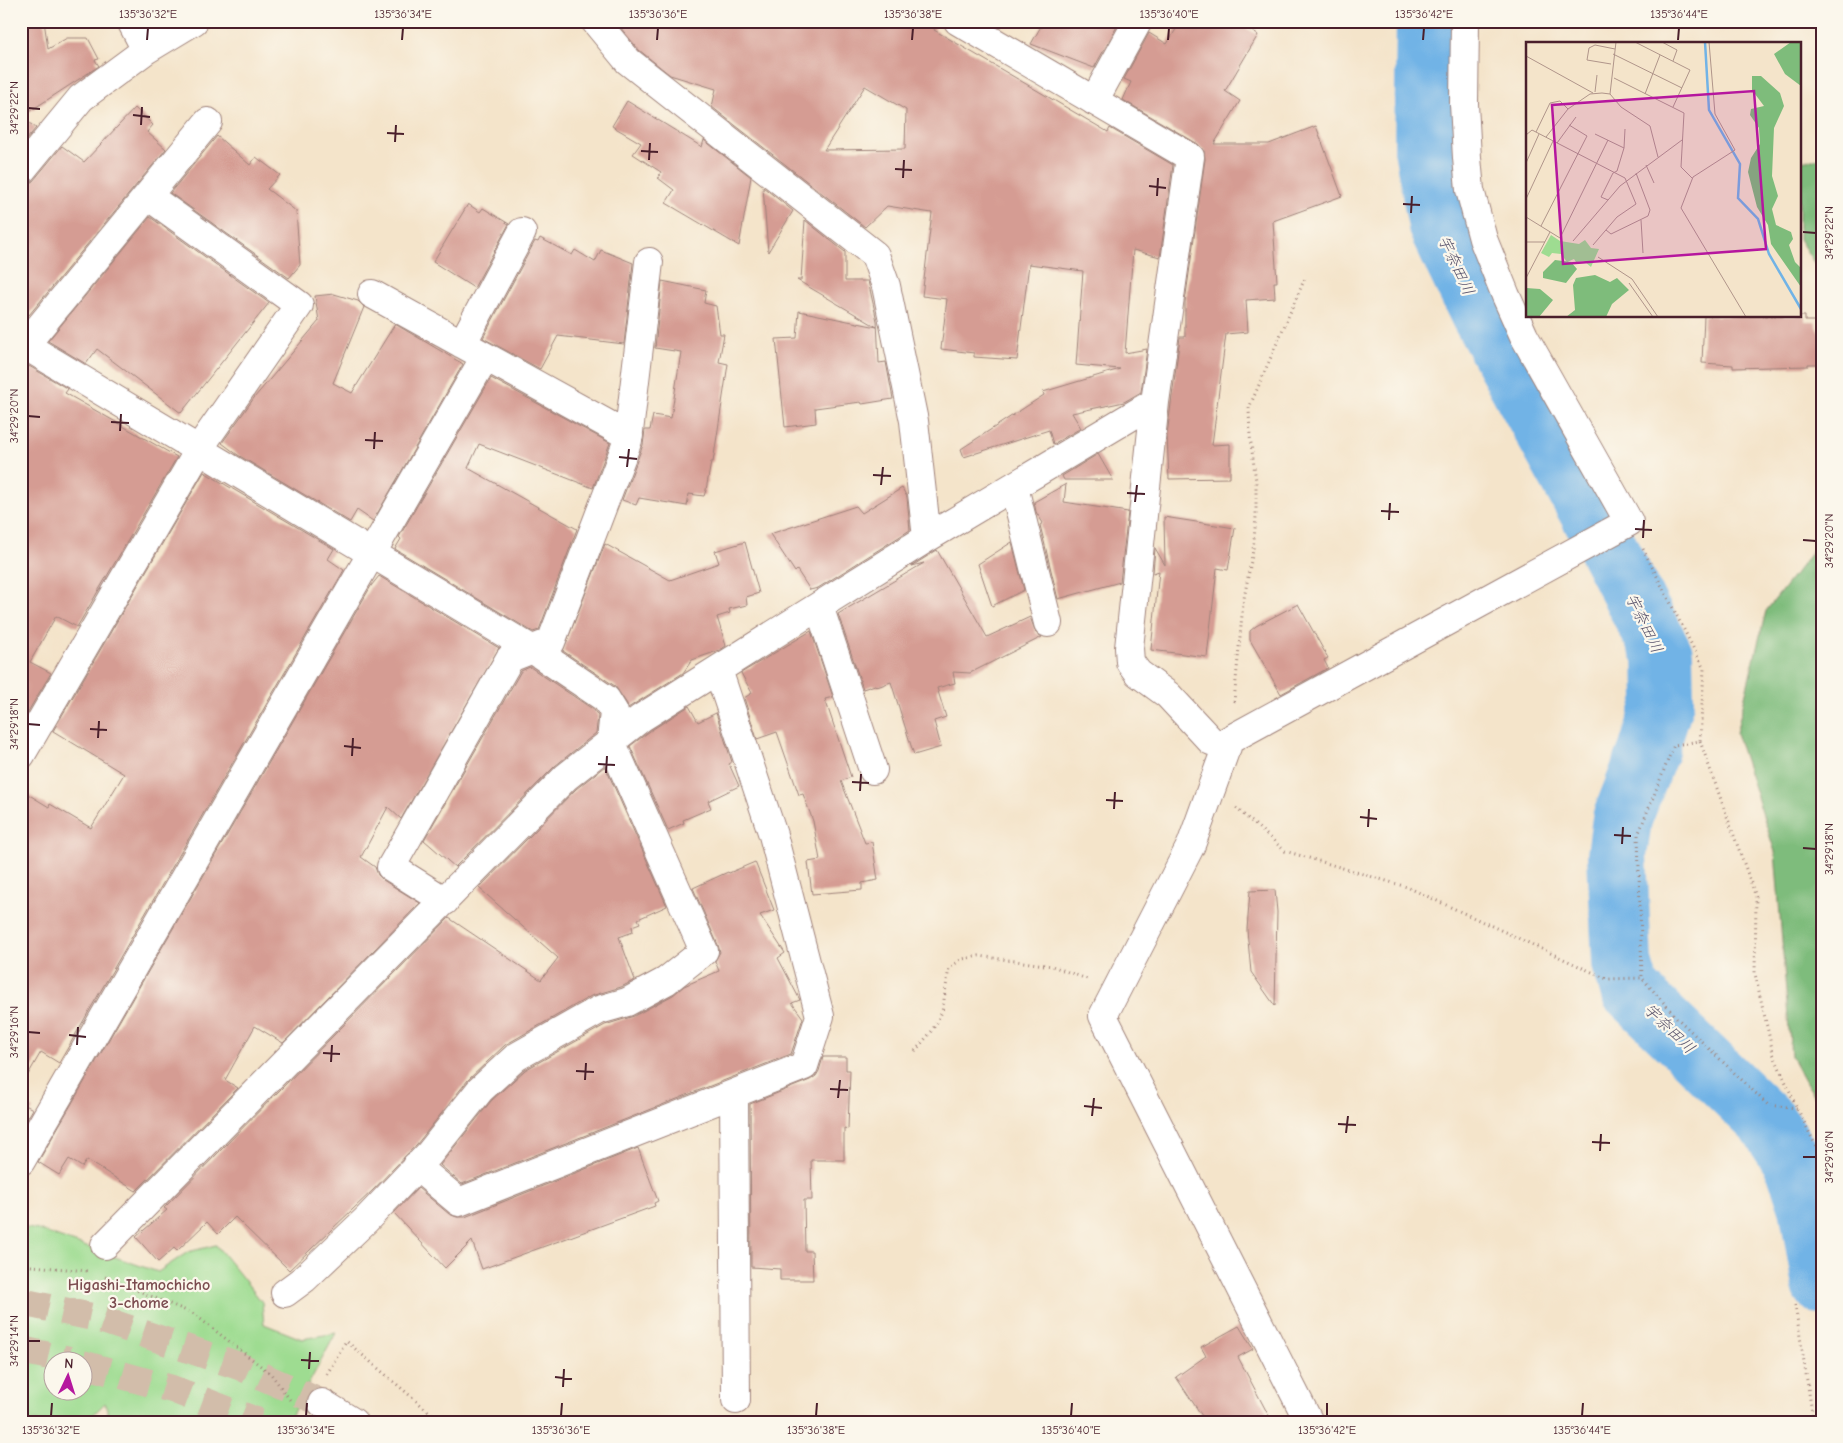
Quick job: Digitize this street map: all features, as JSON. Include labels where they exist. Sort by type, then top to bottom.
[{"type":"main road","points":[[131,21],[146,50]]},
{"type":"main road","points":[[21,171],[81,98],[146,50],[194,21]]},
{"type":"main road","points":[[595,21],[628,61],[875,254],[886,286],[914,421],[927,538]]},
{"type":"main road","points":[[958,21],[1190,157],[1155,402],[1129,648],[1130,662],[1138,673],[1168,695],[1211,741],[1236,739],[1624,525],[1524,336],[1483,239],[1470,190],[1467,158],[1464,104],[1465,21]]},
{"type":"main road","points":[[1094,101],[1138,21]]},
{"type":"main road","points":[[208,122],[23,344],[532,649],[606,699],[614,712],[612,741],[704,952],[666,981],[627,1002],[599,1010],[516,1057],[480,1090],[429,1154],[366,1220],[304,1279],[285,1293]]},
{"type":"main road","points":[[21,755],[200,450],[299,305],[148,196]]},
{"type":"main road","points":[[462,344],[522,232]]},
{"type":"main road","points":[[445,901],[391,867],[510,658],[551,642],[629,436],[649,262]]},
{"type":"main road","points":[[372,294],[629,436]]},
{"type":"main road","points":[[21,1161],[485,357]]},
{"type":"main road","points":[[105,1245],[566,777],[641,718],[927,538],[1155,402]]},
{"type":"main road","points":[[1014,487],[1048,623]]},
{"type":"main road","points":[[819,606],[873,770]]},
{"type":"main road","points":[[416,1166],[459,1202],[804,1066],[820,1016],[773,835],[718,670]]},
{"type":"main road","points":[[1236,739],[1212,787],[1191,845],[1102,1016],[1308,1422]]},
{"type":"main road","points":[[734,1094],[736,1400]]},
{"type":"main road","points":[[322,1404],[353,1422]]},
{"type":"path","points":[[1236,739],[1233,710],[1243,604],[1253,550],[1256,517],[1256,481],[1250,436],[1249,408],[1305,278]]},
{"type":"path","points":[[1624,525],[1704,669],[1700,741],[1756,898],[1755,974],[1773,1053],[1796,1108],[1822,1158]]},
{"type":"path","points":[[1700,741],[1674,745],[1638,835],[1642,978],[1678,1018],[1768,1105],[1796,1108]]},
{"type":"path","points":[[1212,787],[1285,851],[1407,887],[1607,978],[1642,978]]},
{"type":"path","points":[[916,1051],[932,1031],[942,1012],[949,968],[962,959],[979,956],[1052,966],[1115,991]]},
{"type":"path","points":[[21,1265],[89,1271]]},
{"type":"path","points":[[98,1274],[194,1314],[272,1374],[292,1402]]},
{"type":"path","points":[[1795,1305],[1815,1422]]},
{"type":"path","points":[[327,1375],[346,1341],[441,1422]]},
{"type":"green space","points":[[1822,158],[1822,275],[1800,241],[1800,161]]},
{"type":"green space","points":[[1822,539],[1822,1112],[1791,1056],[1775,852],[1736,733],[1766,611]]},
{"type":"green space","points":[[21,1227],[38,1230],[158,1272],[188,1252],[216,1245],[262,1302],[264,1324],[302,1339],[336,1333],[288,1422],[111,1422],[105,1403],[86,1422],[24,1422],[21,1420]]},
{"type":"building","points":[[21,21],[44,21],[48,49],[67,38],[88,38],[99,59],[95,60],[99,66],[21,117]]},
{"type":"building","points":[[615,21],[938,21],[934,30],[1108,132],[1110,128],[1173,165],[1160,257],[1133,250],[1125,353],[1147,349],[1141,392],[1124,402],[1072,413],[1081,428],[1053,444],[1049,430],[964,457],[961,449],[1044,395],[1043,392],[1120,369],[1076,365],[1083,271],[1029,264],[1017,360],[974,357],[974,353],[941,349],[947,299],[922,296],[932,213],[887,206],[865,227],[712,107],[716,89],[670,75],[639,50]],"holes":[[[865,86],[906,110],[905,149],[824,150]]]},
{"type":"building","points":[[1044,21],[1120,21],[1094,68],[1031,44]]},
{"type":"building","points":[[1181,21],[1234,21],[1258,35],[1225,91],[1240,101],[1214,144],[1269,144],[1316,126],[1342,196],[1273,221],[1277,282],[1274,282],[1275,298],[1246,300],[1248,332],[1226,334],[1212,445],[1230,444],[1230,478],[1169,479],[1167,435],[1180,337],[1185,337],[1185,302],[1205,159],[1204,151],[1198,144],[1123,100],[1131,82],[1124,79],[1149,33],[1167,44]]},
{"type":"building","points":[[627,101],[702,147],[704,140],[751,177],[739,246],[666,203],[674,190],[658,178],[661,172],[633,154],[641,143],[612,126]]},
{"type":"building","points":[[135,108],[153,125],[147,132],[166,149],[29,315],[21,309],[21,186],[33,181],[62,146],[84,162]]},
{"type":"building","points":[[21,117],[36,128],[21,146]]},
{"type":"building","points":[[217,136],[250,165],[256,157],[280,175],[267,189],[296,211],[300,265],[289,278],[170,193]]},
{"type":"building","points":[[763,187],[793,211],[768,252]]},
{"type":"building","points":[[468,204],[480,212],[483,208],[509,224],[474,288],[433,262]]},
{"type":"building","points":[[150,217],[269,303],[181,413],[97,349],[86,364],[48,341]]},
{"type":"building","points":[[805,220],[845,252],[845,281],[868,281],[877,321],[879,363],[886,362],[893,399],[815,408],[816,423],[785,427],[776,339],[797,338],[799,311],[877,327],[797,280],[801,280]]},
{"type":"building","points":[[540,238],[572,255],[575,250],[595,262],[601,250],[633,263],[624,344],[558,336],[540,369],[483,338],[535,241],[538,242]]},
{"type":"building","points":[[662,281],[706,290],[704,303],[716,306],[720,334],[724,334],[719,362],[728,364],[713,462],[711,462],[706,490],[704,496],[689,494],[687,506],[639,498],[636,505],[622,500],[643,445],[645,430],[650,430],[653,415],[671,418],[681,352],[655,348]]},
{"type":"building","points":[[334,294],[358,301],[364,307],[333,383],[352,393],[395,324],[463,364],[373,521],[357,510],[350,522],[238,455],[222,443],[254,398],[319,321],[315,296]]},
{"type":"building","points":[[1800,316],[1805,316],[1805,321],[1815,321],[1822,340],[1822,364],[1733,368],[1733,365],[1702,363],[1704,318],[1800,318]]},
{"type":"building","points":[[29,366],[68,389],[65,393],[177,457],[77,627],[56,616],[30,662],[51,673],[26,715],[21,713],[21,379]]},
{"type":"building","points":[[491,378],[610,443],[593,488],[479,444],[468,468],[577,529],[539,630],[533,632],[395,549],[401,539],[399,537]]},
{"type":"building","points":[[1098,454],[1113,480],[1064,480],[1062,476]]},
{"type":"building","points":[[204,472],[334,549],[328,559],[344,570],[59,1063],[41,1052],[21,1087],[21,790],[49,807],[50,804],[91,828],[124,774],[53,731]]},
{"type":"building","points":[[1066,484],[1064,502],[1128,512],[1120,582],[1058,599],[1040,525],[1043,523],[1036,512],[1034,502]]},
{"type":"building","points":[[902,488],[907,497],[910,530],[818,588],[810,590],[797,570],[795,572],[770,534],[856,506],[862,513]]},
{"type":"building","points":[[1164,517],[1235,528],[1228,570],[1217,568],[1207,657],[1151,650],[1159,571],[1153,573],[1155,548],[1165,565]]},
{"type":"building","points":[[745,542],[759,593],[746,597],[747,605],[729,609],[730,613],[717,617],[726,646],[692,660],[683,673],[628,708],[615,686],[563,651],[605,544],[670,580],[719,563],[715,551]]},
{"type":"building","points":[[1012,542],[1024,590],[992,606],[978,564]]},
{"type":"building","points":[[937,550],[987,637],[1030,617],[1036,633],[1042,637],[970,673],[953,672],[955,683],[937,688],[946,717],[934,721],[941,747],[914,755],[891,682],[863,689],[838,614],[924,563],[912,566]]},
{"type":"building","points":[[379,576],[499,648],[401,819],[388,807],[361,857],[375,867],[378,875],[383,880],[420,903],[283,1043],[255,1026],[225,1080],[238,1088],[136,1191],[87,1160],[82,1167],[69,1159],[59,1175],[38,1162],[371,586]]},
{"type":"building","points":[[1298,604],[1328,658],[1324,660],[1328,668],[1281,694],[1250,640],[1250,631]]},
{"type":"building","points":[[811,631],[833,697],[825,699],[851,777],[841,781],[865,843],[872,842],[878,880],[862,883],[862,890],[812,894],[808,862],[820,860],[813,821],[803,794],[799,795],[777,732],[757,739],[744,698],[752,693],[741,673]]},
{"type":"building","points":[[530,667],[594,710],[598,716],[596,733],[555,766],[455,867],[424,840],[521,671]]},
{"type":"building","points":[[689,706],[698,722],[716,713],[732,762],[729,764],[739,786],[708,801],[711,808],[683,820],[684,823],[668,830],[630,746]]},
{"type":"building","points":[[605,766],[667,906],[638,919],[640,923],[632,926],[633,932],[619,937],[635,980],[621,987],[591,996],[505,1045],[468,1080],[417,1144],[373,1190],[289,1270],[235,1217],[218,1234],[207,1222],[177,1251],[174,1248],[158,1262],[136,1237],[167,1210],[164,1208],[449,918],[541,980],[558,958],[479,888],[576,789]]},
{"type":"building","points":[[755,862],[774,910],[760,915],[785,953],[778,958],[800,1000],[792,1003],[803,1018],[791,1054],[462,1184],[440,1165],[491,1101],[525,1070],[605,1025],[634,1016],[673,995],[684,986],[719,971],[715,961],[720,952],[718,945],[693,888]]},
{"type":"building","points":[[1275,890],[1277,912],[1275,1006],[1251,972],[1247,930],[1250,891]]},
{"type":"building","points":[[823,1057],[846,1057],[846,1070],[850,1070],[848,1129],[844,1128],[844,1160],[811,1160],[812,1200],[804,1200],[805,1251],[812,1251],[813,1280],[780,1280],[780,1269],[751,1267],[750,1104],[810,1080],[819,1071]]},
{"type":"building","points":[[21,1103],[33,1109],[21,1129]]},
{"type":"building","points":[[638,1148],[658,1201],[654,1203],[655,1206],[482,1269],[472,1241],[445,1268],[394,1213],[418,1188],[449,1214],[465,1217]]},
{"type":"building","points":[[1239,1326],[1253,1349],[1238,1357],[1272,1422],[1206,1422],[1176,1377],[1206,1356],[1201,1347]]},
{"type":"waterway","name":"宇奈田川","points":[[1426,21],[1424,149],[1438,226],[1480,314],[1589,512],[1663,654],[1664,701],[1648,752],[1622,819],[1617,855],[1622,963],[1630,990],[1767,1122],[1795,1165],[1809,1207],[1822,1285]]},
{"type":"tunnel","points":[[21,1302],[97,1318],[239,1366],[322,1403]]},
{"type":"tunnel","points":[[21,1350],[42,1354]]},
{"type":"tunnel","points":[[92,1367],[172,1389],[259,1422]]},
{"type":"district","name":"Higashi-Itamochicho 3-chome","points":[[139,1293]]}]
